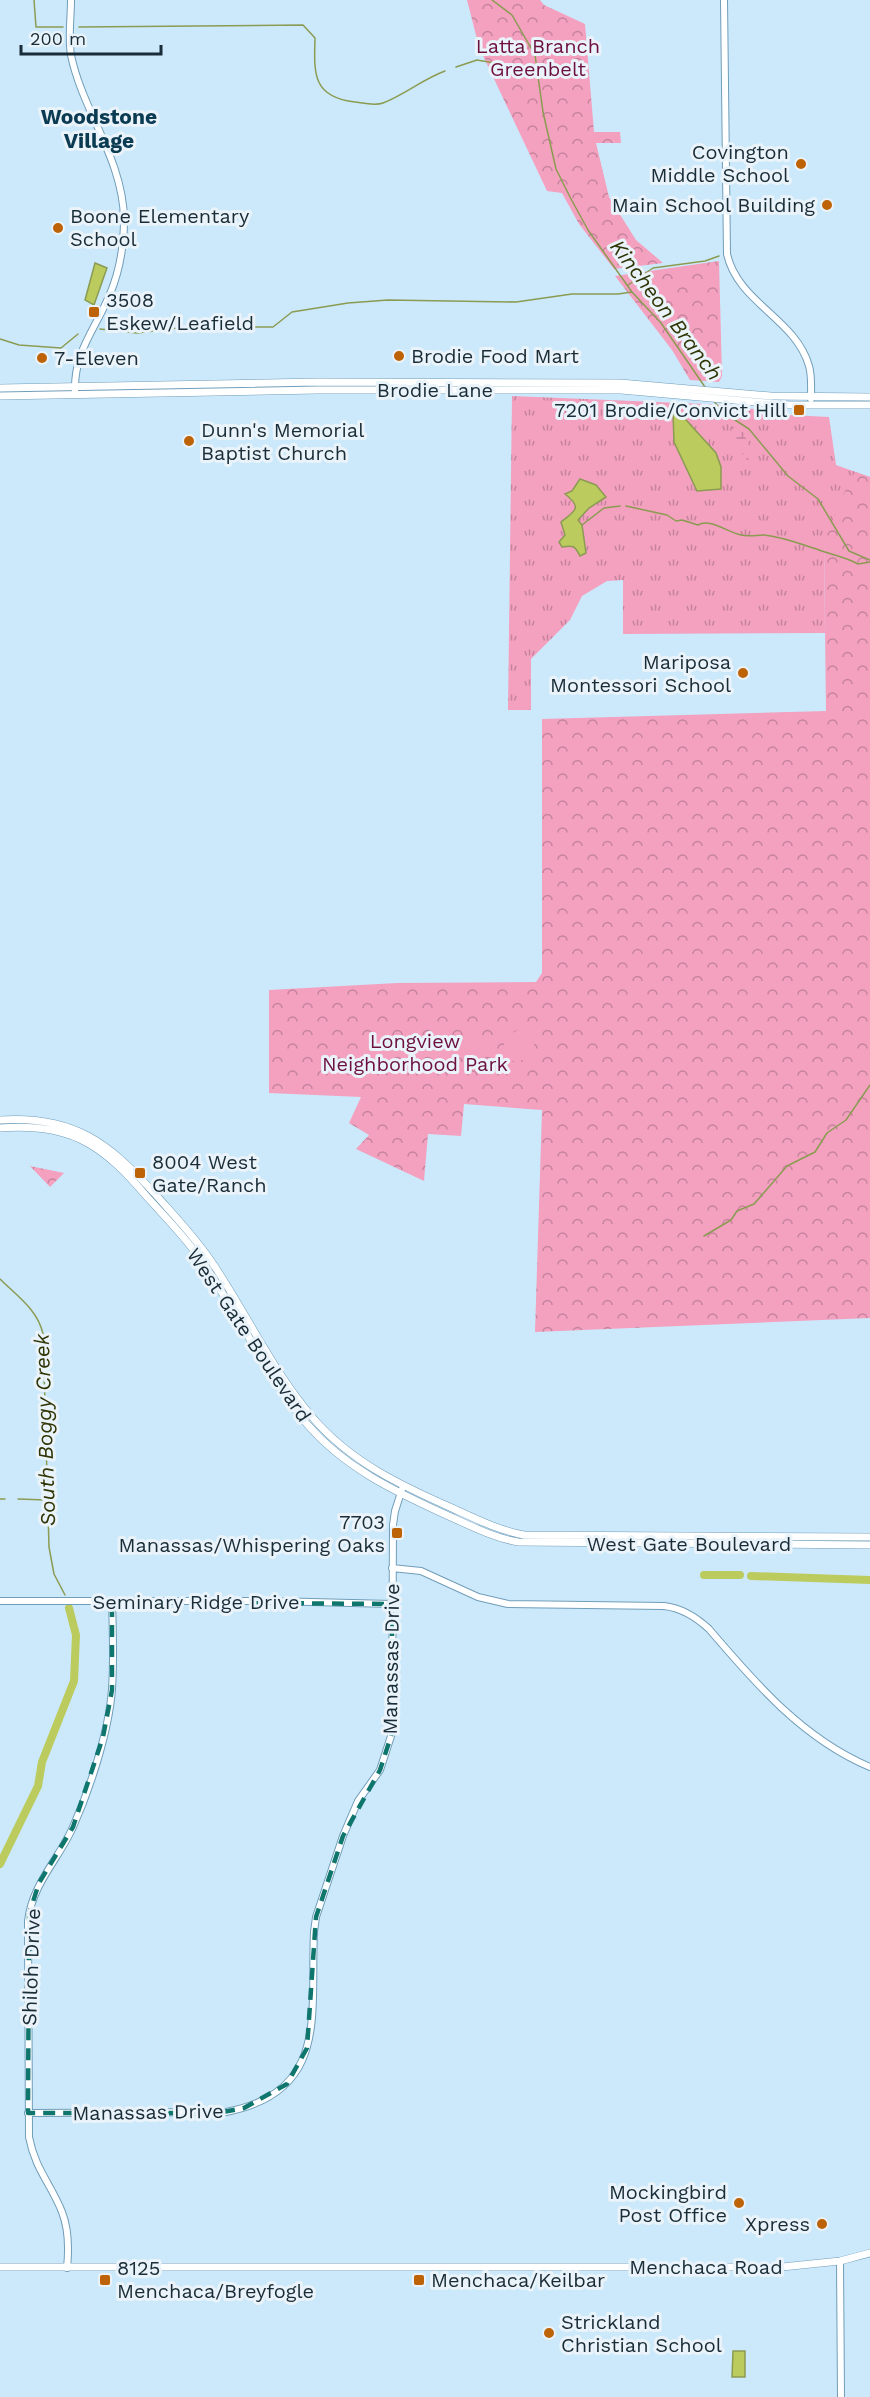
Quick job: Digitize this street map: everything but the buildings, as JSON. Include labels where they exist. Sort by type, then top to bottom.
[{"type":"main road","name":"Brodie Lane","points":[[0,396],[418,382],[620,383],[747,398],[870,405]]},
{"type":"main road","name":"Brodie Lane","points":[[0,388],[75,392]]},
{"type":"main road","name":"Brodie Lane","points":[[811,401],[870,396]]},
{"type":"main road","name":"West Gate Boulevard","points":[[0,1120],[33,1120],[65,1126],[101,1143],[124,1160],[191,1234],[209,1258],[280,1372],[313,1418],[354,1456],[402,1490],[494,1527],[524,1534],[870,1537]]},
{"type":"main road","name":"West Gate Boulevard","points":[[0,1128],[40,1129],[71,1135],[89,1144],[120,1168],[198,1255],[250,1341],[307,1423],[349,1463],[488,1534],[518,1542],[870,1545]]},
{"type":"main road","name":"Menchaca Road","points":[[0,2267],[782,2268],[840,2261],[870,2253]]},
{"type":"street","points":[[71,0],[72,57],[115,168],[124,215],[123,242],[116,279],[79,355],[75,392]]},
{"type":"street","points":[[724,0],[727,254],[741,286],[801,348],[809,366],[811,401]]},
{"type":"street","name":"Manassas Drive","points":[[28,2113],[226,2112],[266,2100],[293,2078],[304,2058],[310,2038],[313,1940],[316,1917],[342,1836],[358,1801],[380,1770],[392,1733],[393,1525],[402,1490]]},
{"type":"street","points":[[392,1568],[421,1571],[478,1597],[508,1604],[664,1606],[682,1610],[709,1629],[786,1713],[849,1757],[870,1767]]},
{"type":"street","name":"Seminary Ridge Drive","points":[[0,1601],[265,1601],[392,1604]]},
{"type":"street","name":"Shiloh Drive","points":[[67,2268],[67,2227],[57,2201],[41,2175],[29,2138],[29,1914],[39,1883],[61,1851],[73,1827],[86,1794],[103,1737],[112,1690],[112,1602]]},
{"type":"street","points":[[840,2261],[841,2397]]},
{"type":"highlighted area","points":[[112,1602],[392,1604],[392,1733],[380,1770],[343,1836],[316,1917],[307,2048],[287,2084],[244,2108],[218,2113],[28,2113],[29,1914],[39,1883],[73,1827],[103,1737],[112,1690]]},
{"type":"green space","name":"Latta Branch Greenbelt","points":[[467,0],[540,0],[544,5],[585,24],[594,132],[620,132],[621,143],[596,143],[609,197],[636,240],[663,263],[614,269],[579,224],[562,193],[547,191],[479,47]]},
{"type":"green space","points":[[719,261],[722,376],[719,382],[690,380],[672,350],[615,276]]},
{"type":"green space","points":[[512,396],[729,405],[789,415],[829,417],[836,465],[870,477],[870,544],[824,542],[825,633],[623,634],[623,580],[607,581],[582,596],[570,620],[531,659],[531,710],[508,710]]},
{"type":"green space","points":[[731,426],[742,429],[752,453],[750,464],[737,446]]},
{"type":"green space","name":"Longview Neighborhood Park","points":[[855,472],[870,477],[870,1318],[535,1332],[542,1110],[464,1104],[461,1136],[428,1134],[424,1181],[356,1149],[369,1135],[349,1123],[361,1097],[269,1093],[269,990],[397,983],[536,982],[542,973],[542,719],[826,711],[824,542]]},
{"type":"green space","points":[[464,1027],[478,1032],[484,1042],[484,1053],[463,1052],[461,1049]]},
{"type":"green space","points":[[533,1028],[535,1059],[503,1062],[503,1048],[507,1036],[519,1029]]},
{"type":"green space","points":[[30,1166],[64,1173],[50,1187]]},
{"type":"shaded area","points":[[95,263],[107,268],[94,305],[85,300]]},
{"type":"shaded area","points":[[678,411],[716,453],[721,467],[721,489],[697,491],[674,442],[673,413]]},
{"type":"shaded area","points":[[580,479],[596,485],[606,497],[589,508],[578,520],[582,525],[586,553],[580,556],[574,547],[562,547],[559,542],[565,535],[561,522],[575,509],[574,503],[565,494],[572,491]]},
{"type":"shaded area","points":[[733,2351],[745,2351],[745,2377],[732,2377]]},
{"type":"waterway","points":[[34,0],[36,27],[63,27]]},
{"type":"waterway","name":"Kincheon Branch","points":[[492,0],[512,15],[535,55],[543,112],[556,169],[588,230],[632,292],[661,323],[705,387]]},
{"type":"waterway","points":[[79,27],[303,25],[315,38],[316,72],[323,89],[330,95],[341,99],[369,104],[380,104],[391,100],[445,71]]},
{"type":"waterway","points":[[456,67],[477,60],[539,71]]},
{"type":"waterway","points":[[628,285],[653,268],[705,261],[719,256]]},
{"type":"waterway","points":[[100,329],[137,333],[186,327],[273,327],[292,312],[348,303],[388,300],[516,302],[572,294],[632,292]]},
{"type":"waterway","points":[[0,339],[19,345],[61,348],[78,334]]},
{"type":"waterway","name":"Kincheon Branch","points":[[714,401],[721,411],[749,429],[788,476],[818,499],[849,551],[870,560]]},
{"type":"waterway","points":[[582,525],[604,508],[620,506]]},
{"type":"waterway","points":[[626,506],[667,515],[676,521],[682,520],[698,525],[713,524],[744,536],[764,535],[785,539],[858,564],[870,562]]},
{"type":"waterway","points":[[704,1236],[731,1220],[737,1211],[754,1204],[787,1166],[815,1152],[827,1133],[846,1120],[870,1085]]},
{"type":"waterway","name":"South Boggy Creek","points":[[0,1279],[32,1311],[43,1334],[49,1547],[54,1574],[65,1595]]},
{"type":"waterway","points":[[0,1499],[5,1499]]},
{"type":"waterway","points":[[18,1499],[47,1500]]},
{"type":"waterway","points":[[704,1575],[740,1575]]},
{"type":"waterway","points":[[751,1576],[870,1580]]},
{"type":"waterway","name":"South Boggy Creek","points":[[0,1864],[38,1786],[42,1762],[74,1681],[76,1635],[69,1608]]},
{"type":"place","name":"Covington Middle School","points":[[801,164]]},
{"type":"place","name":"Main School Building","points":[[827,205]]},
{"type":"place","name":"Boone Elementary School","points":[[58,228]]},
{"type":"place","name":"3508 Eskew/Leafield","points":[[94,312]]},
{"type":"place","name":"Brodie Food Mart","points":[[399,356]]},
{"type":"place","name":"7-Eleven","points":[[42,358]]},
{"type":"place","name":"7201 Brodie/Convict Hill","points":[[799,410]]},
{"type":"place","name":"Dunn's Memorial Baptist Church","points":[[189,441]]},
{"type":"place","name":"Mariposa Montessori School","points":[[743,673]]},
{"type":"place","name":"8004 West Gate/Ranch","points":[[140,1173]]},
{"type":"place","name":"7703 Manassas/Whispering Oaks","points":[[397,1533]]},
{"type":"place","name":"Mockingbird Post Office","points":[[739,2203]]},
{"type":"place","name":"Xpress","points":[[822,2224]]},
{"type":"place","name":"8125 Menchaca/Breyfogle","points":[[105,2280]]},
{"type":"place","name":"Menchaca/Keilbar","points":[[419,2280]]},
{"type":"place","name":"Strickland Christian School","points":[[549,2333]]},
{"type":"district","name":"Woodstone Village","points":[[99,129]]}]
